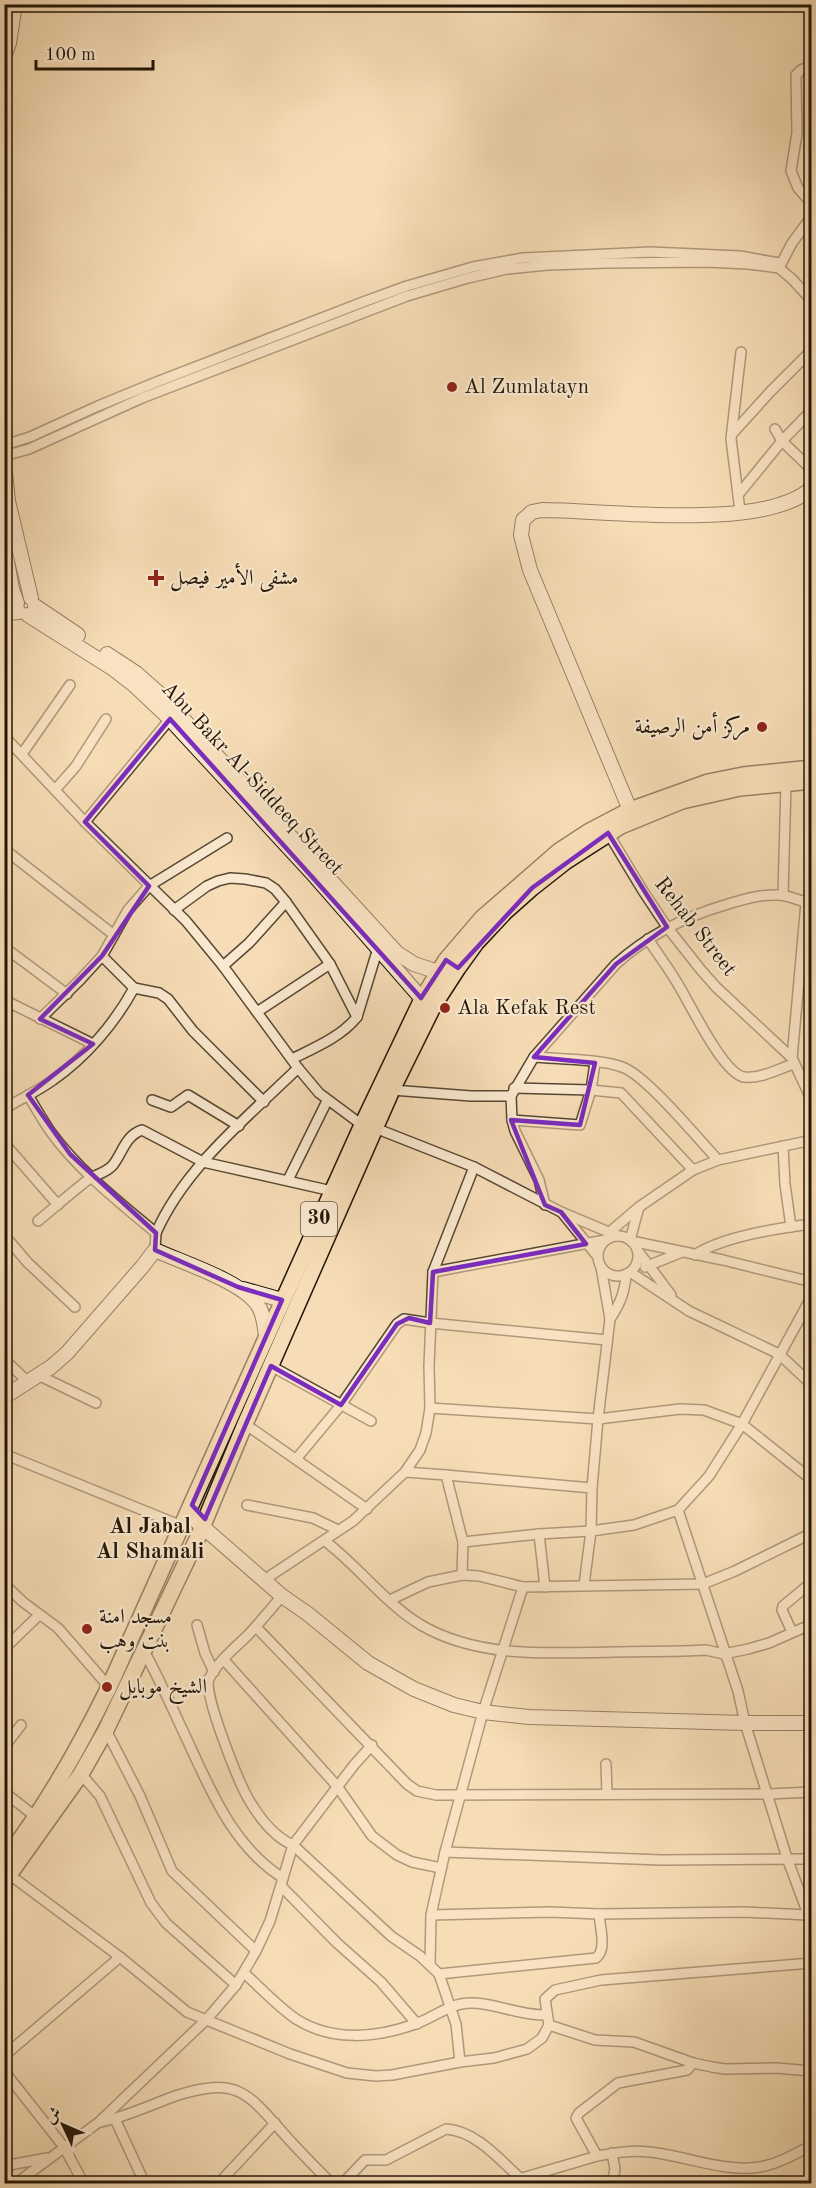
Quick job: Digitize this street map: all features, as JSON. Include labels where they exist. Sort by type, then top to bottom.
[{"type":"main road","name":"30","points":[[6,1873],[81,1774],[106,1730],[203,1522],[271,1366],[422,999],[495,906],[560,851],[588,832],[630,810],[708,782],[771,771],[812,768]]},
{"type":"main road","name":"30","points":[[6,1873],[36,1817],[84,1739],[187,1516],[332,1191],[392,1090],[434,1005],[447,967],[525,894],[565,862],[608,833],[682,801],[740,789],[812,781]]},
{"type":"street","points":[[4,57],[11,33],[15,4]]},
{"type":"street","points":[[812,65],[796,75],[797,133],[791,171],[798,188],[812,204]]},
{"type":"street","points":[[780,266],[792,243],[812,216]]},
{"type":"street","points":[[5,445],[30,437],[154,383],[473,267],[523,258],[651,252],[748,257],[780,266],[812,301]]},
{"type":"street","points":[[4,456],[29,448],[142,398],[407,291]]},
{"type":"street","points":[[732,434],[812,350]]},
{"type":"street","points":[[740,511],[732,434],[741,351]]},
{"type":"street","points":[[738,495],[782,441],[812,410]]},
{"type":"street","points":[[775,429],[782,441],[812,470]]},
{"type":"street","points":[[4,463],[21,606]]},
{"type":"street","points":[[630,810],[530,570],[522,543],[523,520],[532,512],[542,510],[668,516],[740,511],[790,502],[812,488]]},
{"type":"street","points":[[4,545],[12,589],[21,606]]},
{"type":"street","points":[[4,613],[21,606]]},
{"type":"street","name":"Abu Bakr Al-Siddeeq Street","points":[[21,606],[112,668],[170,719],[312,873],[422,999]]},
{"type":"street","name":"Abu Bakr Al-Siddeeq Street","points":[[21,606],[127,667],[147,682],[321,867],[397,953],[414,964],[447,967]]},
{"type":"street","points":[[22,754],[70,685]]},
{"type":"street","points":[[55,790],[76,766],[106,719]]},
{"type":"street","points":[[85,822],[170,719]]},
{"type":"street","points":[[4,736],[85,822],[191,927],[223,966],[297,1068],[327,1101],[368,1127],[474,1167],[545,1205],[611,1236],[633,1243],[741,1264],[812,1282]]},
{"type":"street","points":[[783,895],[786,783]]},
{"type":"street","name":"Rehab Street","points":[[608,833],[667,927],[716,987],[793,1061]]},
{"type":"street","points":[[40,1019],[102,956],[128,910],[149,886],[227,838]]},
{"type":"street","points":[[4,849],[114,935]]},
{"type":"street","points":[[174,909],[207,886],[230,878],[266,883],[275,889],[286,902],[330,964],[357,1017]]},
{"type":"street","points":[[545,1205],[539,1180],[520,1144],[512,1120],[512,1092],[534,1057],[630,950],[667,927],[693,915],[757,896],[783,895],[809,903],[793,1061],[812,1101]]},
{"type":"street","points":[[223,966],[249,943],[286,902]]},
{"type":"street","points":[[648,939],[710,1039],[735,1073],[749,1077],[763,1075],[793,1061]]},
{"type":"street","points":[[4,947],[67,994]]},
{"type":"street","points":[[292,1059],[329,1040],[350,1026],[357,1017],[378,948]]},
{"type":"street","points":[[102,956],[134,988],[159,993],[168,999],[193,1031],[264,1102]]},
{"type":"street","points":[[257,1012],[330,964]]},
{"type":"street","points":[[4,1109],[54,1080],[93,1044],[122,1010],[134,988]]},
{"type":"street","points":[[4,1000],[93,1044]]},
{"type":"street","points":[[534,1057],[609,1064],[631,1071],[718,1160]]},
{"type":"street","points":[[512,1120],[578,1126],[582,1123],[591,1090],[595,1063]]},
{"type":"street","points":[[4,1396],[67,1353],[142,1268],[155,1250],[156,1233],[163,1219],[202,1162],[297,1068]]},
{"type":"street","points":[[392,1090],[471,1096],[512,1092],[591,1090],[623,1094],[693,1170]]},
{"type":"street","points":[[28,1095],[51,1131],[92,1177],[156,1233]]},
{"type":"street","points":[[152,1100],[171,1107],[188,1095],[239,1126]]},
{"type":"street","points":[[288,1180],[327,1101]]},
{"type":"street","points":[[38,1221],[92,1177],[104,1173],[112,1165],[124,1143],[140,1130],[146,1131],[202,1162],[332,1191]]},
{"type":"street","points":[[584,1585],[591,1531],[598,1419],[610,1319],[598,1257],[599,1248],[639,1208],[693,1170],[718,1160],[812,1140]]},
{"type":"street","points":[[4,1143],[58,1204]]},
{"type":"street","points":[[783,1146],[791,1227]]},
{"type":"street","points":[[270,1576],[325,1541],[367,1509],[405,1472],[420,1450],[426,1433],[430,1408],[430,1323],[433,1272],[474,1167]]},
{"type":"street","points":[[610,1319],[622,1298],[629,1272],[638,1259],[633,1243],[639,1208]]},
{"type":"street","points":[[561,1212],[598,1257]]},
{"type":"street","points":[[695,1255],[720,1243],[812,1224]]},
{"type":"street","points":[[4,1235],[27,1263],[75,1307]]},
{"type":"street","points":[[433,1272],[585,1244],[611,1236]]},
{"type":"street","points":[[633,1243],[676,1302]]},
{"type":"street","points":[[155,1250],[212,1273],[238,1287],[259,1306],[266,1335]]},
{"type":"street","points":[[601,1267],[612,1275],[629,1272],[682,1252]]},
{"type":"street","points":[[629,1272],[710,1322],[779,1354],[812,1385]]},
{"type":"street","points":[[238,1287],[282,1300]]},
{"type":"street","points":[[463,1542],[634,1525],[678,1510],[709,1476],[742,1424],[812,1296]]},
{"type":"street","points":[[297,1458],[341,1405],[397,1324],[409,1318],[430,1323],[607,1340]]},
{"type":"street","points":[[5,1360],[32,1378],[96,1403]]},
{"type":"street","points":[[271,1366],[371,1421]]},
{"type":"street","points":[[430,1408],[598,1419],[693,1409],[723,1416],[742,1424],[812,1480]]},
{"type":"street","points":[[245,1424],[297,1458],[367,1509]]},
{"type":"street","points":[[4,1454],[203,1522],[270,1576],[308,1614],[352,1651],[385,1674],[454,1705],[483,1712],[529,1717],[812,1723]]},
{"type":"street","points":[[405,1472],[592,1488]]},
{"type":"street","points":[[446,1475],[463,1542],[462,1575]]},
{"type":"street","points":[[247,1504],[313,1518],[338,1530]]},
{"type":"street","points":[[678,1510],[738,1691],[745,1723],[788,1858],[812,1925]]},
{"type":"street","points":[[203,1522],[282,1596],[308,1614]]},
{"type":"street","points":[[390,1600],[428,1582],[462,1575],[479,1576],[523,1587],[704,1584],[812,1533]]},
{"type":"street","points":[[539,1534],[545,1587]]},
{"type":"street","points":[[325,1541],[348,1558],[390,1600],[419,1624],[433,1632],[457,1640],[502,1650],[543,1653],[706,1650],[724,1653],[769,1643],[812,1624]]},
{"type":"street","points":[[792,1632],[782,1610],[783,1606],[812,1582]]},
{"type":"street","points":[[4,1584],[39,1615],[58,1628],[109,1687]]},
{"type":"street","points":[[430,1965],[431,1915],[441,1868],[483,1712],[523,1587]]},
{"type":"street","points":[[282,1596],[214,1672],[207,1685],[239,1780],[249,1801],[275,1833],[292,1845],[391,1936],[430,1965],[438,1974],[458,2035],[460,2062]]},
{"type":"street","points":[[4,1649],[39,1615]]},
{"type":"street","points":[[197,1625],[205,1653],[214,1672]]},
{"type":"street","points":[[256,1627],[372,1745],[407,1784],[417,1791],[436,1795],[812,1792]]},
{"type":"street","points":[[143,1648],[218,1806],[238,1836],[337,1943],[389,1990],[417,2024]]},
{"type":"street","points":[[225,1659],[337,1786],[366,1830],[380,1844],[412,1862],[441,1868]]},
{"type":"street","points":[[4,1747],[21,1725]]},
{"type":"street","points":[[106,1730],[140,1796],[172,1871],[256,1951]]},
{"type":"street","points":[[15,2184],[99,2122],[207,2019],[236,1985],[270,1921],[292,1845],[372,1745]]},
{"type":"street","points":[[606,1764],[607,1793]]},
{"type":"street","points":[[81,1774],[100,1796],[157,1913],[236,1985]]},
{"type":"street","points":[[4,1792],[36,1817]]},
{"type":"street","points":[[445,1852],[661,1860],[812,1859]]},
{"type":"street","points":[[6,1873],[120,1957],[183,2009],[290,2054],[347,2073],[392,2075],[494,2058],[527,2049],[542,2038],[549,2025],[545,2000],[555,1990],[601,1980],[812,1963]]},
{"type":"street","points":[[431,1915],[550,1912],[599,1914],[744,1912],[808,1916]]},
{"type":"street","points":[[438,1974],[596,1958],[601,1954],[602,1948],[599,1914]]},
{"type":"street","points":[[4,2055],[120,1957]]},
{"type":"street","points":[[244,1973],[296,2018],[323,2030],[344,2035],[365,2036],[394,2031],[417,2024],[450,2008],[472,2002],[534,2016],[547,2015]]},
{"type":"street","points":[[549,2025],[595,2040],[634,2042],[693,2063],[725,2069],[761,2068],[812,2072]]},
{"type":"street","points":[[597,2156],[576,2118],[579,2113],[618,2083],[687,2070],[693,2063]]},
{"type":"street","points":[[4,2071],[64,2147],[84,2184]]},
{"type":"street","points":[[99,2122],[115,2119],[206,2088],[222,2087],[249,2097],[264,2110],[332,2184]]},
{"type":"street","points":[[115,2119],[145,2184]]},
{"type":"street","points":[[218,2184],[274,2123]]},
{"type":"street","points":[[342,2184],[365,2160],[386,2160],[446,2130],[464,2132],[473,2137],[520,2178]]},
{"type":"street","points":[[502,2184],[612,2153],[648,2152],[715,2164],[758,2168],[773,2164],[812,2145]]},
{"type":"street","points":[[612,2153],[615,2169],[612,2184]]},
{"type":"street","points":[[4,2166],[48,2158]]},
{"type":"highlighted area","points":[[170,719],[421,998],[446,960],[458,968],[532,888],[608,833],[667,927],[616,964],[534,1057],[595,1063],[580,1125],[511,1120],[545,1205],[561,1212],[586,1244],[433,1272],[430,1323],[409,1318],[397,1324],[341,1405],[271,1366],[205,1519],[192,1505],[282,1300],[238,1287],[155,1250],[156,1233],[70,1154],[28,1095],[93,1044],[40,1019],[102,956],[149,886],[85,822]]},
{"type":"place","name":"Al Zumlatayn","points":[[452,387]]},
{"type":"place","name":"مشفى الأمير فيصل","points":[[156,578]]},
{"type":"place","name":"مركز أمن الرصيفة","points":[[762,727]]},
{"type":"place","name":"Ala Kefak Rest","points":[[445,1008]]},
{"type":"place","name":"مسجد امنة بنت وهب","points":[[87,1629]]},
{"type":"place","name":"الشيخ موبايل","points":[[107,1687]]},
{"type":"district","name":"Al Jabal Al Shamali","points":[[150,1540]]}]
